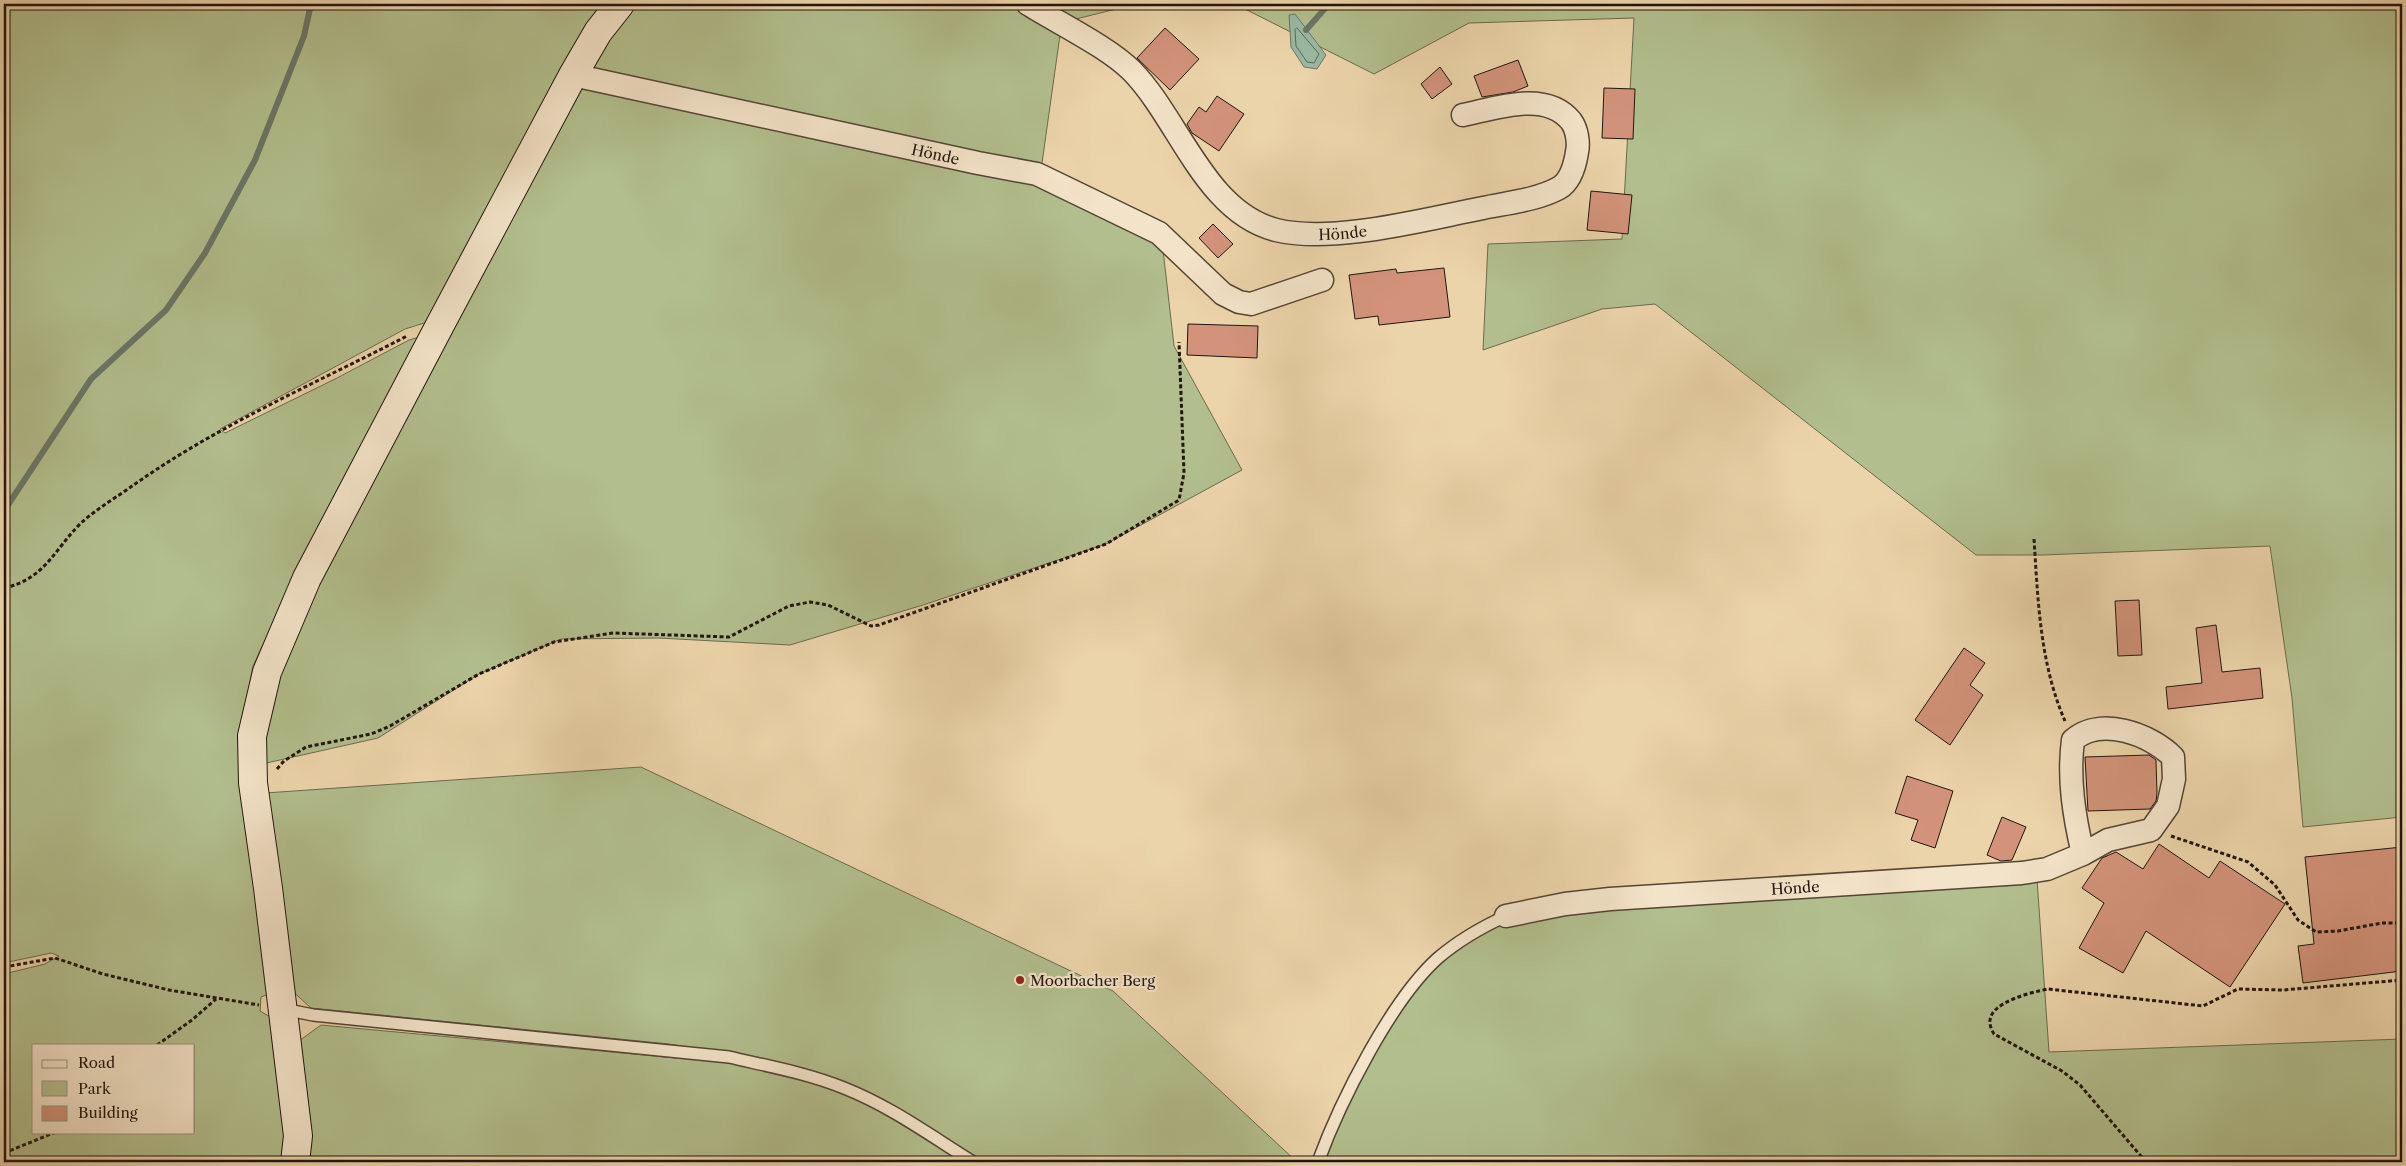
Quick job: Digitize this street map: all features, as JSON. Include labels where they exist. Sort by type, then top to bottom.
[{"type":"street","points":[[295,1162],[298,1136],[253,783],[252,736],[267,672],[307,578],[440,325],[573,75],[598,32],[620,4]]},
{"type":"street","name":"Hönde","points":[[1028,4],[1125,64],[1144,86],[1210,181],[1226,200],[1249,219],[1275,230],[1321,235],[1403,223],[1516,201],[1560,187],[1574,170],[1579,145],[1574,124],[1562,110],[1543,103],[1514,105],[1463,115]]},
{"type":"street","name":"Hönde","points":[[573,75],[978,164],[1038,174],[1160,233],[1223,294],[1239,302],[1251,304],[1322,280]]},
{"type":"street","points":[[2084,854],[2073,813],[2070,760],[2073,740],[2083,731],[2112,729],[2146,736],[2173,757],[2174,779],[2168,806],[2151,830]]},
{"type":"street","name":"Hönde","points":[[1506,916],[1566,904],[1610,899],[2022,873],[2047,869],[2084,854],[2108,840],[2151,830]]},
{"type":"lane","points":[[1318,1162],[1333,1125],[1366,1061],[1404,996],[1438,958],[1474,931],[1506,916]]},
{"type":"lane","points":[[283,1009],[313,1015],[729,1057],[794,1072],[844,1088],[912,1124],[973,1162]]},
{"type":"path","points":[[4,588],[14,586],[38,573],[58,554],[80,524],[174,457],[410,334],[440,325]]},
{"type":"path","points":[[253,783],[271,776],[284,761],[306,747],[371,734],[390,726],[479,674],[554,642],[613,634],[730,637],[789,606],[810,602],[828,605],[871,626],[879,625],[1106,544],[1179,500],[1184,473],[1179,342]]},
{"type":"path","points":[[2034,539],[2038,598],[2048,676],[2073,740]]},
{"type":"path","points":[[2151,830],[2248,862],[2275,885],[2298,920],[2316,932],[2338,931],[2382,923],[2402,923]]},
{"type":"path","points":[[4,967],[55,958],[103,974],[168,990],[283,1009]]},
{"type":"path","points":[[2146,1162],[2080,1085],[2062,1070],[1994,1034],[1989,1023],[1991,1016],[2004,1003],[2025,994],[2048,989],[2203,1006],[2238,990],[2283,990],[2402,980]]},
{"type":"path","points":[[158,1044],[192,1020],[216,998]]},
{"type":"path","points":[[4,1153],[51,1134]]},
{"type":"green space","points":[[4,4],[614,4],[434,320],[405,329],[220,429],[225,433],[409,340],[423,336],[253,666],[242,725],[269,994],[261,997],[260,1011],[272,1018],[286,1135],[281,1162],[4,1162],[4,974],[45,964],[59,956],[51,953],[4,963]]},
{"type":"green space","points":[[626,4],[1021,4],[1061,28],[1041,170],[579,72]]},
{"type":"green space","points":[[1035,4],[1136,4],[1064,22]]},
{"type":"green space","points":[[1235,4],[2402,4],[2402,817],[2303,827],[2292,698],[2270,546],[2043,555],[1976,555],[1655,304],[1602,309],[1483,350],[1488,244],[1622,239],[1634,18],[1469,23],[1374,74]]},
{"type":"green space","points":[[575,82],[1037,179],[1162,241],[1174,346],[1242,470],[1106,544],[923,605],[790,645],[658,638],[561,639],[479,674],[378,738],[262,764],[273,675]]},
{"type":"green space","points":[[641,767],[1113,991],[1297,1162],[303,1162],[296,1043],[321,1025],[741,1064],[742,1056],[669,1044],[311,1008],[288,987],[265,793]]},
{"type":"green space","points":[[2037,879],[2049,1052],[2402,1039],[2402,1162],[1321,1162],[1369,1061],[1405,997],[1439,961],[1477,933],[1507,919],[1588,904]]},
{"type":"water","points":[[1295,14],[1326,55],[1317,69],[1304,67],[1291,47],[1289,15]]},
{"type":"building","points":[[1165,28],[1199,59],[1170,90],[1137,58]]},
{"type":"building","points":[[1518,60],[1528,86],[1513,92],[1482,97],[1474,76]]},
{"type":"building","points":[[1440,67],[1452,84],[1432,99],[1421,84]]},
{"type":"building","points":[[1604,88],[1635,89],[1633,139],[1602,138]]},
{"type":"building","points":[[1217,96],[1244,114],[1219,151],[1192,133],[1187,124],[1199,107],[1206,112]]},
{"type":"building","points":[[1591,191],[1632,195],[1628,234],[1587,230]]},
{"type":"building","points":[[1213,224],[1233,244],[1218,258],[1199,238]]},
{"type":"building","points":[[1444,268],[1450,317],[1379,325],[1378,316],[1355,319],[1349,275],[1396,269],[1397,273]]},
{"type":"building","points":[[1188,324],[1258,326],[1257,358],[1187,355]]},
{"type":"building","points":[[2139,600],[2142,655],[2118,656],[2115,601]]},
{"type":"building","points":[[2216,625],[2222,672],[2260,668],[2263,698],[2168,709],[2166,687],[2202,683],[2196,628]]},
{"type":"building","points":[[1964,648],[1985,663],[1970,685],[1983,695],[1950,745],[1915,720]]},
{"type":"building","points":[[2149,755],[2156,760],[2157,793],[2156,801],[2150,809],[2088,811],[2085,757]]},
{"type":"building","points":[[1907,776],[1953,791],[1935,848],[1911,840],[1918,820],[1895,813]]},
{"type":"building","points":[[2002,817],[2026,827],[2012,860],[2001,861],[1987,855]]},
{"type":"building","points":[[2159,844],[2209,878],[2220,861],[2285,904],[2230,987],[2146,931],[2123,973],[2079,948],[2104,903],[2082,888],[2102,858],[2116,852],[2143,869]]},
{"type":"building","points":[[2402,847],[2402,971],[2303,983],[2298,946],[2314,944],[2305,857]]},
{"type":"waterway","points":[[4,511],[91,379],[166,310],[205,253],[255,160],[304,36],[311,4]]},
{"type":"waterway","points":[[1306,30],[1329,4]]},
{"type":"place","name":"Moorbacher Berg","points":[[1020,980]]}]
